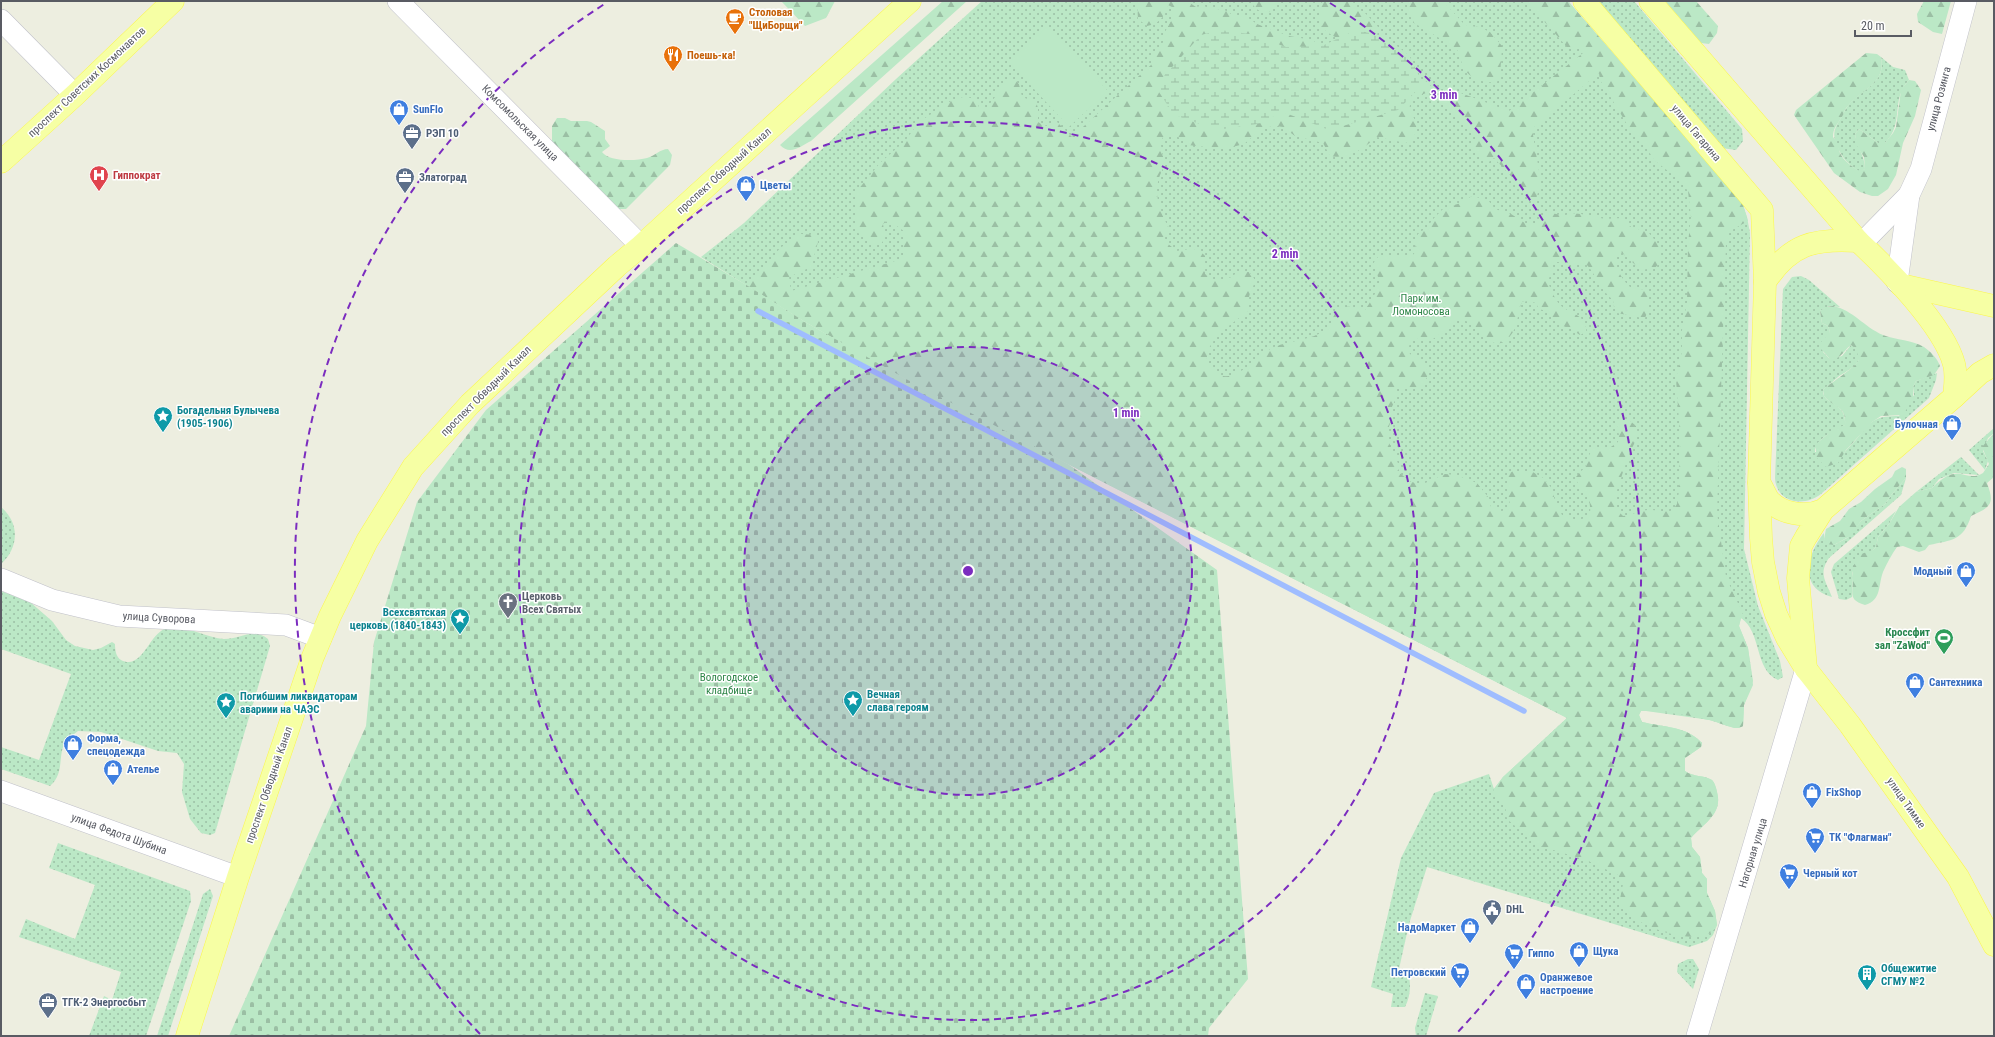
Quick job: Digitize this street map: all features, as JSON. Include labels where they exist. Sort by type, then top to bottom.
[{"type":"main road","name":"проспект Советских Космонавтов","points":[[1,162],[75,95],[173,1]]},
{"type":"main road","name":"проспект Обводный Канал","points":[[187,1036],[238,877],[321,638],[367,541],[413,467],[470,404],[617,266],[641,246],[910,1]]},
{"type":"main road","name":"улица Гагарина","points":[[1584,1],[1762,210],[1765,282],[1759,482]]},
{"type":"main road","points":[[1650,1],[1859,242],[1899,284],[1945,341],[1954,364],[1956,379],[1954,398]]},
{"type":"main road","points":[[1765,282],[1782,261],[1804,246],[1826,240],[1859,242]]},
{"type":"main road","points":[[1899,284],[1994,306]]},
{"type":"main road","points":[[1806,669],[1798,578],[1799,558],[1801,546],[1823,510],[1954,398],[1980,373],[1994,365]]},
{"type":"main road","points":[[1759,482],[1769,500],[1785,510],[1800,514],[1810,514],[1823,510]]},
{"type":"main road","name":"улица Тимме","points":[[1759,482],[1761,538],[1769,592],[1776,614],[1787,638],[1806,669],[1850,725],[1958,877],[1994,945]]},
{"type":"street","name":"Комсомольская улица","points":[[398,1],[641,246]]},
{"type":"street","name":"улица Розинга","points":[[1909,195],[1921,169],[1966,1]]},
{"type":"street","points":[[1,20],[75,95]]},
{"type":"street","points":[[1859,242],[1909,195]]},
{"type":"street","points":[[1899,284],[1909,195]]},
{"type":"street","name":"улица Суворова","points":[[1,579],[52,600],[119,616],[286,625],[321,638]]},
{"type":"street","name":"Нагорная улица","points":[[1697,1036],[1806,669]]},
{"type":"street","name":"улица Федота Шубина","points":[[1,791],[238,877]]},
{"type":"green space","points":[[781,1],[835,1],[826,18],[805,26]]},
{"type":"green space","points":[[943,1],[967,1],[811,141],[792,150],[788,150],[780,145]]},
{"type":"green space","name":"Парк им. Ломоносова","points":[[982,1],[1568,1],[1743,205],[1750,233],[1744,549],[1758,606],[1780,661],[1783,677],[1778,680],[1770,675],[1765,668],[1752,632],[1748,624],[1741,618],[1739,626],[1748,648],[1753,681],[1744,705],[1743,726],[1734,728],[1710,720],[1646,711],[1641,711],[1639,715],[1642,722],[1682,730],[1696,737],[1702,743],[1701,747],[1685,758],[1685,771],[1712,780],[1716,787],[1718,800],[1715,812],[1707,823],[1691,838],[1692,847],[1700,857],[1702,873],[1707,879],[1707,893],[1715,911],[1717,925],[1713,935],[1707,941],[1689,947],[1427,867],[1409,924],[1399,969],[1409,976],[1409,996],[1405,1007],[1391,1007],[1393,994],[1371,987],[1401,858],[1434,793],[1489,774],[1494,789],[1503,777],[1567,718],[1068,464],[807,323],[701,257],[744,223],[896,79]]},
{"type":"green space","name":"Парк им. Ломоносова","points":[[1137,1],[1187,1],[1196,7],[1202,6],[1227,11],[1231,14],[1248,18],[1257,24],[1289,36],[1312,40],[1326,48],[1342,41],[1323,29],[1319,22],[1322,1],[1352,1],[1357,8],[1366,14],[1379,28],[1377,35],[1414,75],[1429,83],[1432,88],[1428,92],[1410,100],[1411,112],[1417,127],[1413,138],[1406,143],[1377,137],[1361,149],[1349,155],[1337,157],[1330,156],[1323,143],[1295,136],[1283,127],[1276,126],[1263,128],[1244,144],[1224,149],[1188,145],[1177,136],[1163,137],[1161,147],[1164,164],[1157,188],[1157,195],[1162,213],[1170,230],[1163,240],[1177,251],[1196,249],[1202,253],[1205,256],[1205,274],[1215,280],[1232,277],[1237,272],[1249,272],[1254,278],[1254,284],[1249,299],[1249,310],[1216,338],[1208,353],[1207,361],[1215,372],[1223,376],[1232,375],[1240,371],[1266,351],[1274,347],[1320,334],[1329,328],[1334,316],[1341,308],[1350,307],[1365,310],[1374,296],[1379,284],[1374,262],[1378,257],[1408,257],[1414,254],[1418,234],[1427,227],[1444,208],[1461,203],[1472,196],[1488,200],[1495,209],[1511,214],[1525,223],[1535,226],[1548,212],[1564,216],[1570,213],[1605,219],[1623,218],[1631,227],[1648,232],[1659,245],[1659,263],[1655,268],[1641,270],[1621,252],[1615,255],[1617,268],[1625,282],[1632,288],[1648,289],[1650,294],[1647,299],[1649,309],[1644,320],[1638,317],[1617,313],[1613,300],[1606,293],[1587,265],[1557,262],[1552,266],[1548,283],[1560,305],[1585,322],[1586,332],[1580,335],[1568,327],[1561,326],[1546,311],[1539,309],[1536,303],[1528,301],[1522,302],[1513,332],[1505,341],[1498,343],[1491,341],[1472,324],[1465,320],[1454,321],[1437,337],[1428,341],[1412,338],[1408,349],[1410,354],[1425,365],[1428,374],[1427,378],[1417,389],[1397,387],[1396,398],[1391,409],[1391,421],[1387,432],[1387,438],[1400,468],[1397,471],[1411,482],[1423,484],[1445,474],[1456,475],[1477,483],[1488,497],[1491,507],[1501,511],[1508,510],[1510,504],[1507,491],[1508,474],[1513,471],[1531,471],[1545,479],[1552,489],[1555,501],[1562,515],[1578,521],[1590,515],[1590,506],[1589,500],[1580,487],[1576,477],[1585,467],[1592,448],[1608,449],[1618,442],[1619,435],[1616,421],[1628,419],[1636,426],[1637,438],[1629,454],[1615,496],[1615,508],[1623,516],[1647,510],[1670,511],[1673,510],[1677,504],[1679,491],[1680,435],[1676,379],[1682,351],[1682,330],[1687,302],[1688,243],[1691,217],[1688,191],[1678,179],[1654,160],[1643,142],[1631,131],[1600,80],[1599,73],[1532,129],[1541,183],[1535,202],[1494,158],[1486,164],[1471,146],[1477,139],[1438,96],[1458,92],[1509,111],[1583,53],[1579,47],[1573,50],[1567,47],[1526,1],[1568,1],[1737,196],[1743,205],[1748,221],[1730,231],[1726,242],[1717,512],[1726,577],[1746,621],[1741,618],[1739,626],[1748,648],[1753,685],[1744,705],[1743,726],[1739,728],[1702,718],[1666,712],[1641,711],[1639,715],[1642,722],[1682,730],[1696,737],[1702,743],[1701,747],[1685,758],[1685,771],[1712,780],[1715,784],[1717,792],[1718,800],[1715,812],[1707,823],[1691,838],[1692,847],[1700,857],[1702,873],[1707,879],[1707,893],[1715,911],[1717,925],[1710,933],[1698,936],[1684,936],[1668,933],[1637,920],[1626,912],[1619,904],[1623,884],[1618,875],[1586,860],[1537,845],[1507,819],[1505,805],[1493,790],[1503,777],[1567,718],[988,423],[843,344],[748,286],[753,276],[762,272],[780,248],[801,234],[816,235],[818,242],[811,267],[789,277],[791,291],[902,259],[906,254],[903,250],[905,232],[889,220],[883,224],[885,238],[881,244],[870,243],[857,232],[855,203],[857,191],[880,163],[905,141],[919,122],[951,101],[963,97],[971,98],[978,102],[979,109],[986,108],[994,99],[1002,84],[1014,79],[1019,84],[1022,97],[1036,102],[1038,108],[1038,122],[1047,126],[1056,121],[1072,137],[1151,65],[1153,55],[1164,41],[1166,30],[1172,19],[1172,7],[1168,5],[1165,13],[1160,19],[1154,24],[1147,26],[1138,19]]},
{"type":"green space","points":[[1251,1],[1277,1],[1273,9],[1268,13],[1258,10]]},
{"type":"green space","points":[[1408,1],[1443,1],[1463,23],[1468,26],[1479,27],[1490,32],[1502,46],[1500,76],[1498,81],[1484,82],[1467,73],[1463,67],[1458,51],[1438,37],[1415,24],[1409,13]]},
{"type":"green space","points":[[1598,1],[1634,1],[1742,129],[1743,141],[1736,150],[1721,148]]},
{"type":"green space","points":[[1665,1],[1696,1],[1718,26],[1717,33],[1709,44],[1701,43]]},
{"type":"green space","points":[[1924,1],[1951,1],[1942,34],[1933,32],[1918,22],[1917,14]]},
{"type":"green space","points":[[1048,26],[1108,91],[1069,127],[1009,62]]},
{"type":"green space","points":[[1220,30],[1250,34],[1286,47],[1322,46],[1356,30],[1383,36],[1409,55],[1423,84],[1398,110],[1329,130],[1283,112],[1258,124],[1217,130],[1174,115],[1159,92],[1164,76],[1201,35]]},
{"type":"green space","points":[[1866,53],[1877,54],[1881,57],[1882,66],[1880,74],[1871,86],[1852,101],[1846,108],[1833,134],[1840,153],[1854,168],[1860,171],[1865,169],[1864,157],[1857,146],[1855,134],[1859,129],[1878,143],[1885,143],[1896,127],[1901,90],[1909,80],[1915,81],[1921,90],[1915,116],[1903,143],[1896,175],[1888,189],[1878,196],[1872,196],[1860,192],[1834,173],[1794,115],[1796,110]]},
{"type":"green space","points":[[1881,57],[1893,67],[1905,70],[1909,80],[1900,95],[1895,128],[1885,143],[1878,143],[1859,129],[1855,134],[1865,164],[1865,169],[1860,172],[1849,164],[1841,154],[1835,142],[1834,132],[1847,107],[1876,80],[1880,74],[1882,66]]},
{"type":"green space","points":[[557,118],[565,118],[571,121],[591,122],[605,131],[605,139],[610,146],[602,152],[610,158],[623,160],[642,159],[650,157],[662,150],[668,149],[672,155],[670,165],[626,209],[619,209],[552,142],[552,126]]},
{"type":"green space","name":"Вологодское кладбище","points":[[676,243],[807,323],[906,379],[1068,464],[1217,570],[1248,979],[1209,1028],[1208,1036],[229,1036],[366,726],[374,642],[417,502],[486,410]]},
{"type":"green space","points":[[1801,276],[1809,280],[1840,307],[1829,306],[1820,311],[1822,323],[1828,326],[1830,332],[1823,352],[1830,359],[1842,356],[1851,345],[1860,354],[1859,359],[1852,367],[1823,390],[1826,399],[1839,407],[1842,411],[1845,417],[1845,425],[1831,432],[1822,439],[1816,447],[1815,452],[1844,453],[1872,422],[1880,418],[1899,416],[1914,395],[1913,387],[1916,381],[1937,373],[1929,398],[1821,494],[1806,501],[1792,500],[1785,497],[1780,493],[1775,478],[1783,289],[1792,277]]},
{"type":"green space","points":[[1833,306],[1847,311],[1876,332],[1924,347],[1934,355],[1940,366],[1934,375],[1916,381],[1913,387],[1913,399],[1903,415],[1881,416],[1872,422],[1846,450],[1838,463],[1826,467],[1816,457],[1816,444],[1834,429],[1845,425],[1845,419],[1842,410],[1824,396],[1823,390],[1854,366],[1859,359],[1856,349],[1851,345],[1840,356],[1834,359],[1830,359],[1821,349],[1821,342],[1830,332],[1828,326],[1822,323],[1820,311],[1826,307]]},
{"type":"green space","points":[[1994,428],[1994,433],[1988,438],[1983,451],[1988,461],[1985,470],[1969,450]]},
{"type":"green space","points":[[1994,433],[1994,477],[1987,483],[1991,496],[1990,504],[1983,510],[1971,516],[1964,530],[1956,538],[1929,545],[1925,550],[1919,552],[1903,546],[1897,547],[1883,572],[1877,596],[1874,600],[1865,605],[1856,601],[1852,593],[1852,568],[1861,554],[1873,550],[1876,547],[1878,537],[1889,524],[1899,507],[1916,492],[1932,488],[1949,475],[1961,474],[1977,476],[1983,473],[1989,464],[1982,447]]},
{"type":"green space","points":[[1961,457],[1979,475],[1954,473],[1939,479],[1932,488],[1916,492]]},
{"type":"green space","points":[[1902,467],[1906,469],[1906,478],[1885,504],[1861,521],[1850,536],[1834,545],[1827,544],[1824,539],[1826,529],[1840,521],[1849,509],[1861,502],[1875,489],[1892,477],[1895,471]]},
{"type":"green space","points":[[1906,478],[1901,495],[1829,558],[1824,569],[1824,578],[1832,597],[1821,593],[1814,586],[1810,578],[1809,570],[1810,560],[1818,541],[1824,533],[1824,539],[1834,545],[1847,538],[1861,521],[1885,504]]},
{"type":"green space","points":[[1,507],[12,520],[15,536],[11,551],[1,564]]},
{"type":"green space","points":[[1896,511],[1889,524],[1878,537],[1876,547],[1852,572],[1852,597],[1846,600],[1839,599],[1831,572],[1834,564]]},
{"type":"green space","points":[[1,591],[30,602],[52,621],[66,640],[75,646],[93,650],[101,648],[112,642],[115,644],[118,657],[121,660],[128,662],[140,656],[159,632],[165,629],[187,629],[224,639],[230,639],[247,634],[257,634],[268,639],[270,646],[215,833],[210,835],[201,833],[190,819],[182,792],[184,764],[177,753],[158,751],[101,732],[78,731],[65,742],[62,750],[59,771],[50,786],[1,769],[1,747],[39,760],[71,674],[1,649]]},
{"type":"green space","points":[[58,843],[190,891],[191,901],[146,1036],[89,1036],[104,996],[112,1000],[121,972],[19,937],[26,919],[75,939],[95,885],[49,868]]},
{"type":"green space","points":[[210,889],[213,896],[168,1036],[157,1036],[203,894]]},
{"type":"green space","points":[[1688,959],[1693,959],[1699,969],[1693,989],[1677,972],[1678,964]]},
{"type":"green space","points":[[1425,993],[1438,996],[1426,1036],[1416,1036],[1415,1028]]},
{"type":"waterway","points":[[758,311],[1524,711]]},
{"type":"place","name":"Столовая \"ЩиБорщи\"","points":[[735,35]]},
{"type":"place","name":"Поешь-ка!","points":[[673,72]]},
{"type":"place","name":"SunFlo","points":[[399,126]]},
{"type":"place","name":"РЭП 10","points":[[412,150]]},
{"type":"place","name":"Гиппократ","points":[[99,192]]},
{"type":"place","name":"Златоград","points":[[405,194]]},
{"type":"place","name":"Цветы","points":[[746,202]]},
{"type":"place","name":"Богадельня Булычева (1905-1906)","points":[[163,433]]},
{"type":"place","name":"Булочная","points":[[1952,441]]},
{"type":"place","name":"Модный","points":[[1966,588]]},
{"type":"place","name":"Церковь Всех Святых","points":[[508,619]]},
{"type":"place","name":"Всехсвятская церковь (1840-1843)","points":[[460,635]]},
{"type":"place","name":"Кроссфит зал \"ZaWod\"","points":[[1944,655]]},
{"type":"place","name":"Сантехника","points":[[1915,699]]},
{"type":"place","name":"Вечная слава героям","points":[[853,717]]},
{"type":"place","name":"Погибшим ликвидаторам авариии на ЧАЭС","points":[[226,719]]},
{"type":"place","name":"Форма, спецодежда","points":[[73,761]]},
{"type":"place","name":"Ателье","points":[[113,786]]},
{"type":"place","name":"FixShop","points":[[1812,809]]},
{"type":"place","name":"ТК \"Флагман\"","points":[[1815,854]]},
{"type":"place","name":"Черный кот","points":[[1789,890]]},
{"type":"place","name":"DHL","points":[[1492,926]]},
{"type":"place","name":"НадоМаркет","points":[[1470,944]]},
{"type":"place","name":"Щука","points":[[1579,968]]},
{"type":"place","name":"Гиппо","points":[[1514,970]]},
{"type":"place","name":"Петровский","points":[[1460,989]]},
{"type":"place","name":"Общежитие СГМУ №2","points":[[1867,991]]},
{"type":"place","name":"Оранжевое настроение","points":[[1526,1000]]},
{"type":"place","name":"ТГК-2 Энергосбыт","points":[[48,1019]]}]
